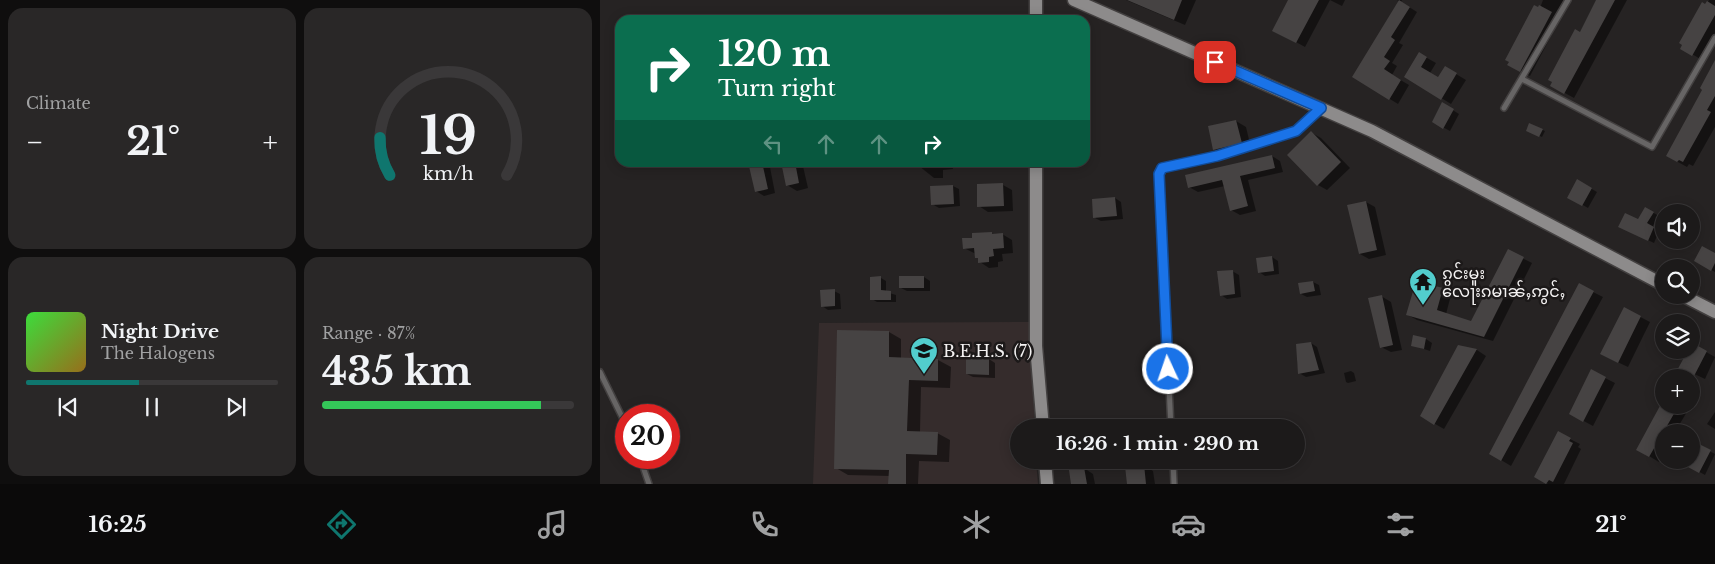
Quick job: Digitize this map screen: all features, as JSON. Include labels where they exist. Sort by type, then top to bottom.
[{"type":"street","points":[[1036,0],[1036,15]]},
{"type":"street","points":[[1074,0],[1372,131],[1655,280]]},
{"type":"street","points":[[1036,167],[1036,346],[1042,419]]},
{"type":"street","points":[[1699,304],[1715,312]]},
{"type":"street","points":[[1047,469],[1048,484]]},
{"type":"lane","points":[[1504,108],[1568,0]]},
{"type":"lane","points":[[1522,79],[1652,147],[1715,38]]},
{"type":"lane","points":[[1171,419],[1159,174],[1162,168],[1217,156],[1296,131],[1321,108]]},
{"type":"lane","points":[[600,372],[616,404]]},
{"type":"lane","points":[[644,469],[649,484]]},
{"type":"lane","points":[[1173,469],[1174,484]]},
{"type":"shaded area","name":"B.E.H.S. (7)","points":[[1029,322],[1035,419],[1010,419],[1010,469],[1037,469],[1038,484],[813,484],[819,323]]},
{"type":"building","points":[[1127,0],[1182,0],[1174,20]]},
{"type":"building","points":[[1288,0],[1319,0],[1296,43],[1272,31]]},
{"type":"building","points":[[1399,0],[1410,7],[1391,37],[1395,40],[1384,57],[1390,61],[1384,69],[1401,80],[1389,100],[1352,77]]},
{"type":"building","points":[[1596,0],[1615,0],[1564,94],[1550,86],[1552,82],[1548,80],[1575,29],[1580,32]]},
{"type":"building","points":[[1707,1],[1715,6],[1715,15],[1692,56],[1680,49],[1682,45],[1679,43],[1702,2],[1705,4]]},
{"type":"building","points":[[1534,5],[1538,7],[1539,5],[1552,12],[1520,72],[1507,65],[1509,62],[1505,60]]},
{"type":"building","points":[[1419,52],[1427,57],[1421,67],[1438,77],[1445,66],[1457,73],[1441,100],[1404,77]]},
{"type":"building","points":[[1715,60],[1715,96],[1707,110],[1711,112],[1683,162],[1679,160],[1677,162],[1666,156],[1702,90],[1700,88]]},
{"type":"building","points":[[1442,102],[1454,109],[1443,129],[1432,122]]},
{"type":"building","points":[[1236,120],[1242,143],[1213,150],[1208,126]]},
{"type":"building","points":[[1529,123],[1543,129],[1539,137],[1526,131]]},
{"type":"building","points":[[1311,131],[1341,162],[1317,186],[1287,155]]},
{"type":"building","points":[[1272,155],[1275,168],[1240,176],[1248,206],[1230,211],[1222,180],[1188,188],[1185,175]]},
{"type":"building","points":[[749,167],[763,167],[768,189],[755,192]]},
{"type":"building","points":[[782,167],[796,167],[799,183],[786,186]]},
{"type":"building","points":[[1577,179],[1592,188],[1582,206],[1567,198]]},
{"type":"building","points":[[1003,183],[1004,206],[977,207],[977,184]]},
{"type":"building","points":[[953,185],[954,204],[931,205],[930,186]]},
{"type":"building","points":[[1115,197],[1117,216],[1093,218],[1092,199]]},
{"type":"building","points":[[1366,201],[1377,250],[1359,254],[1347,205]]},
{"type":"building","points":[[1645,207],[1654,212],[1647,223],[1654,227],[1648,241],[1618,227],[1625,213],[1638,219]]},
{"type":"building","points":[[992,232],[992,234],[1003,233],[1004,248],[993,249],[994,256],[989,257],[989,262],[978,263],[978,258],[975,258],[974,248],[963,249],[962,238],[972,238],[972,233]]},
{"type":"building","points":[[1702,246],[1715,253],[1715,263],[1711,271],[1700,265],[1700,259],[1695,259]]},
{"type":"building","points":[[1508,249],[1524,257],[1484,337],[1406,315],[1416,281],[1443,288],[1437,310],[1471,321]]},
{"type":"building","points":[[1272,256],[1274,271],[1258,273],[1256,258]]},
{"type":"building","points":[[1233,270],[1235,294],[1220,296],[1217,271]]},
{"type":"building","points":[[881,276],[881,290],[891,291],[891,300],[870,300],[870,277]]},
{"type":"building","points":[[899,276],[924,276],[924,288],[899,288]]},
{"type":"building","points":[[1313,281],[1315,291],[1300,294],[1298,283]]},
{"type":"building","points":[[1579,283],[1594,291],[1501,461],[1489,454]]},
{"type":"building","points":[[835,289],[835,306],[821,307],[820,290]]},
{"type":"building","points":[[1382,295],[1393,345],[1380,348],[1368,298]]},
{"type":"building","points":[[1624,307],[1641,316],[1618,363],[1600,354]]},
{"type":"building","points":[[837,330],[889,331],[889,357],[938,359],[938,381],[909,380],[907,431],[938,432],[937,455],[906,454],[906,484],[888,484],[889,470],[834,469]]},
{"type":"building","points":[[1413,335],[1426,338],[1424,349],[1411,346]]},
{"type":"building","points":[[1311,342],[1319,370],[1298,374],[1296,344]]},
{"type":"building","points":[[1458,345],[1477,349],[1434,425],[1420,416]]},
{"type":"building","points":[[1700,347],[1707,351],[1698,369],[1678,369],[1683,359],[1700,359]]},
{"type":"building","points":[[966,357],[989,358],[989,375],[966,374]]},
{"type":"building","points":[[1591,369],[1606,377],[1583,422],[1569,414]]},
{"type":"building","points":[[1656,414],[1674,414],[1668,424],[1655,424],[1655,447],[1649,457],[1636,450]]},
{"type":"building","points":[[1558,431],[1571,438],[1569,441],[1573,443],[1553,482],[1549,480],[1546,484],[1534,477]]},
{"type":"building","points":[[1700,444],[1711,450],[1699,473],[1692,469],[1700,469]]},
{"type":"building","points":[[1084,469],[1087,484],[1071,484],[1069,470]]},
{"type":"building","points":[[1125,469],[1144,469],[1146,484],[1127,484]]},
{"type":"place","name":"ၵွင်းမူး လေႃးၵမၢၼ်ႇဢွင်ႇ","points":[[1423,306]]},
{"type":"place","name":"B.E.H.S. (7)","points":[[924,375]]},
{"type":"route","points":[[1168,369],[1159,174],[1162,168],[1217,156],[1296,131],[1321,108],[1215,62]]}]
